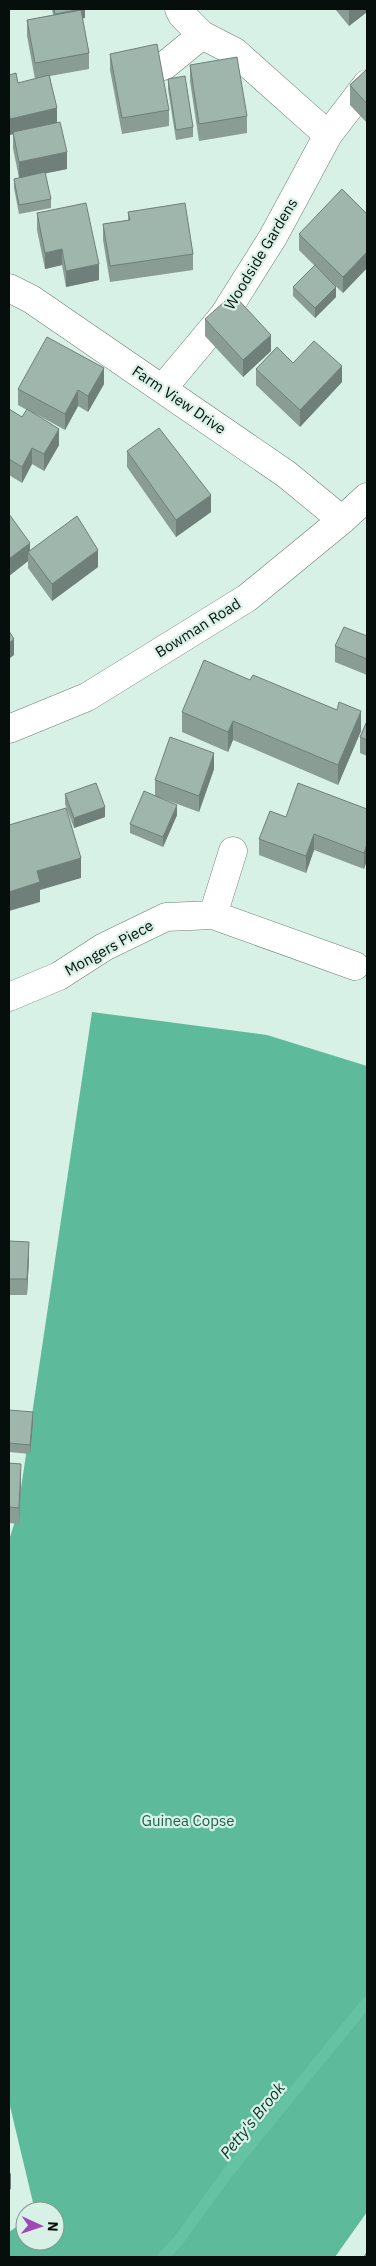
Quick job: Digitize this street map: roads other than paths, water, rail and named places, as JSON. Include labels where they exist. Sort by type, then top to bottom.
[{"type":"street","points":[[179,9],[182,15],[202,35],[235,52],[328,135]]},
{"type":"street","points":[[164,66],[202,35]]},
{"type":"street","name":"Woodside Gardens","points":[[163,388],[224,315],[273,238],[328,135],[367,84]]},
{"type":"street","name":"Farm View Drive","points":[[9,288],[31,299],[163,388],[286,474],[342,520]]},
{"type":"street","name":"Bowman Road","points":[[9,729],[87,696],[247,598],[367,497]]},
{"type":"street","points":[[213,915],[234,851]]},
{"type":"street","name":"Mongers Piece","points":[[9,997],[59,976],[104,947],[166,916],[213,915],[354,966]]},
{"type":"waterway","name":"Petty's Brook","points":[[163,2257],[178,2241],[226,2175],[367,2002]]},
{"type":"park label","name":"Guinea Copse","points":[[188,1821]]}]
